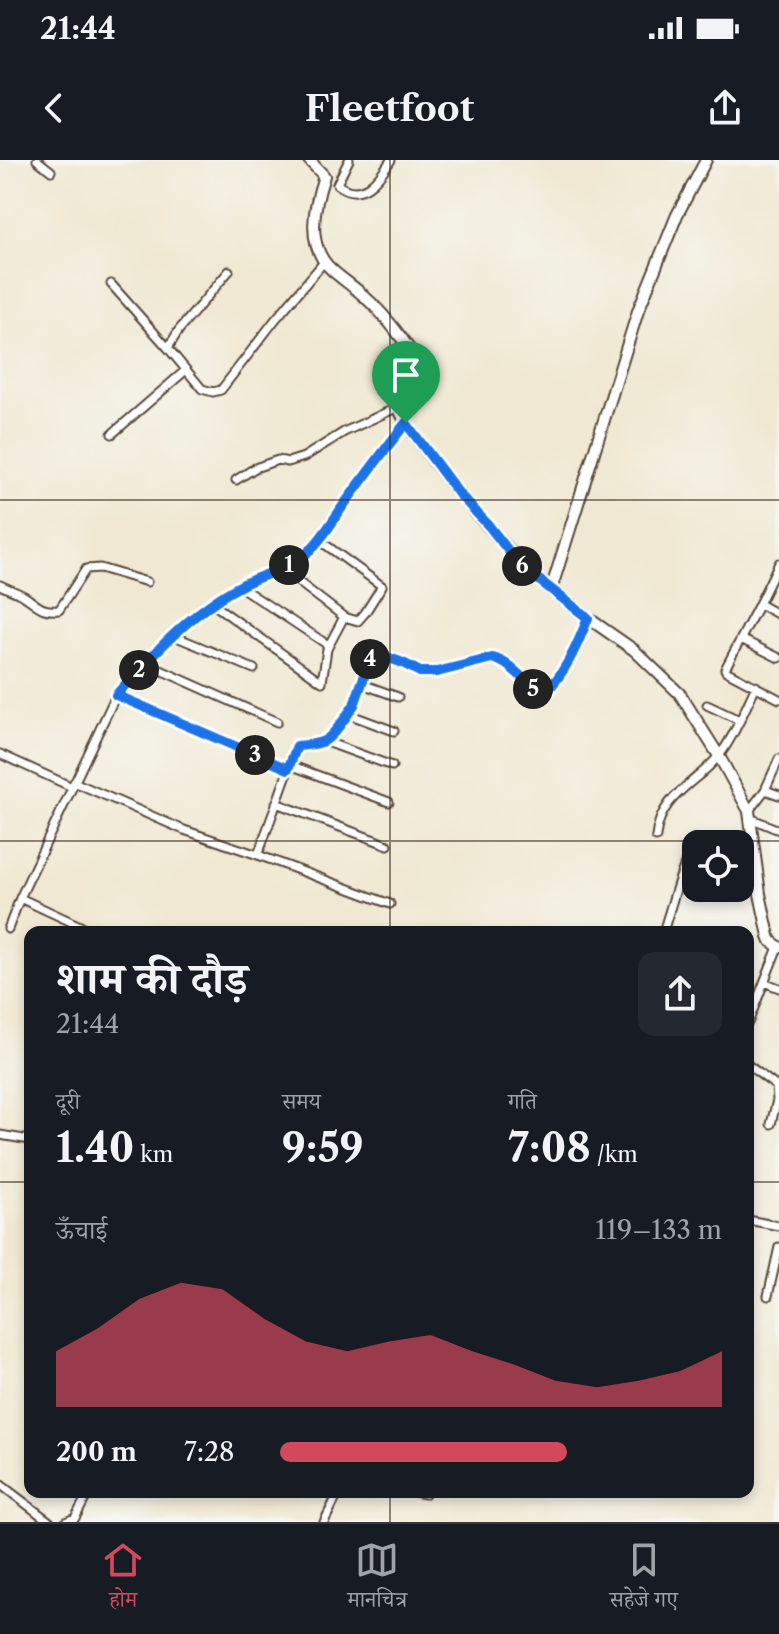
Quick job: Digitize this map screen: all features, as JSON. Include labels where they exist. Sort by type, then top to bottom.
[{"type":"street","points":[[37,160],[51,171]]},
{"type":"street","points":[[309,160],[324,176],[351,192],[358,192],[379,177],[391,160]]},
{"type":"street","points":[[337,184],[349,160]]},
{"type":"street","points":[[551,590],[638,311],[677,215],[706,160]]},
{"type":"street","points":[[324,176],[313,223],[315,240],[324,262],[385,317],[414,356],[415,363],[404,383],[398,407],[406,423],[459,494],[530,573],[634,650],[672,685],[719,756],[749,814],[769,936],[779,947],[754,998]]},
{"type":"street","points":[[111,284],[202,389],[213,392],[221,390],[324,262]]},
{"type":"street","points":[[168,348],[179,330],[229,271]]},
{"type":"street","points":[[112,434],[186,370]]},
{"type":"street","points":[[236,480],[255,468],[278,460],[288,462],[304,457],[344,432],[398,407]]},
{"type":"street","points":[[8,929],[116,695],[182,627],[239,586],[283,570],[306,554],[406,423]]},
{"type":"street","points":[[283,570],[344,617],[358,621],[382,586],[319,540]]},
{"type":"street","points":[[0,585],[48,611],[59,610],[86,569],[100,568],[147,582]]},
{"type":"street","points":[[778,570],[725,669],[779,699]]},
{"type":"street","points":[[239,586],[328,645]]},
{"type":"street","points":[[213,604],[322,682],[328,645],[344,617]]},
{"type":"street","points":[[759,604],[779,615]]},
{"type":"street","points":[[258,855],[297,746],[324,741],[348,714],[373,652],[420,672],[437,672],[492,658],[501,660],[543,695],[568,664],[588,618]]},
{"type":"street","points":[[174,636],[254,669]]},
{"type":"street","points":[[741,639],[779,658]]},
{"type":"street","points":[[145,663],[277,722]]},
{"type":"street","points":[[362,684],[398,697]]},
{"type":"street","points":[[656,837],[660,815],[668,802],[726,747],[756,686]]},
{"type":"street","points":[[116,695],[289,767],[389,802]]},
{"type":"street","points":[[707,705],[739,720]]},
{"type":"street","points":[[348,714],[394,731]]},
{"type":"street","points":[[324,741],[392,766]]},
{"type":"street","points":[[0,754],[184,830],[390,904]]},
{"type":"street","points":[[749,814],[765,790],[779,759]]},
{"type":"street","points":[[765,790],[779,795]]},
{"type":"street","points":[[276,803],[388,845]]},
{"type":"street","points":[[749,814],[779,830]]},
{"type":"street","points":[[665,926],[682,872]]},
{"type":"street","points":[[20,898],[80,926]]},
{"type":"street","points":[[764,982],[779,988]]},
{"type":"street","points":[[754,1070],[776,1086],[777,1100],[771,1124]]},
{"type":"street","points":[[0,1135],[24,1139]]},
{"type":"street","points":[[754,1221],[779,1226]]},
{"type":"street","points":[[768,1296],[779,1247]]},
{"type":"street","points":[[0,1484],[50,1522]]},
{"type":"street","points":[[65,1522],[75,1518],[86,1498]]},
{"type":"street","points":[[324,1522],[336,1498]]},
{"type":"route","points":[[406,423],[459,494],[511,554],[530,573],[588,618],[568,664],[553,686],[543,695],[501,660],[492,658],[437,672],[420,672],[373,652],[350,711],[324,741],[297,746],[288,769],[116,695],[182,627],[239,586],[283,570],[306,554],[406,423]]}]
